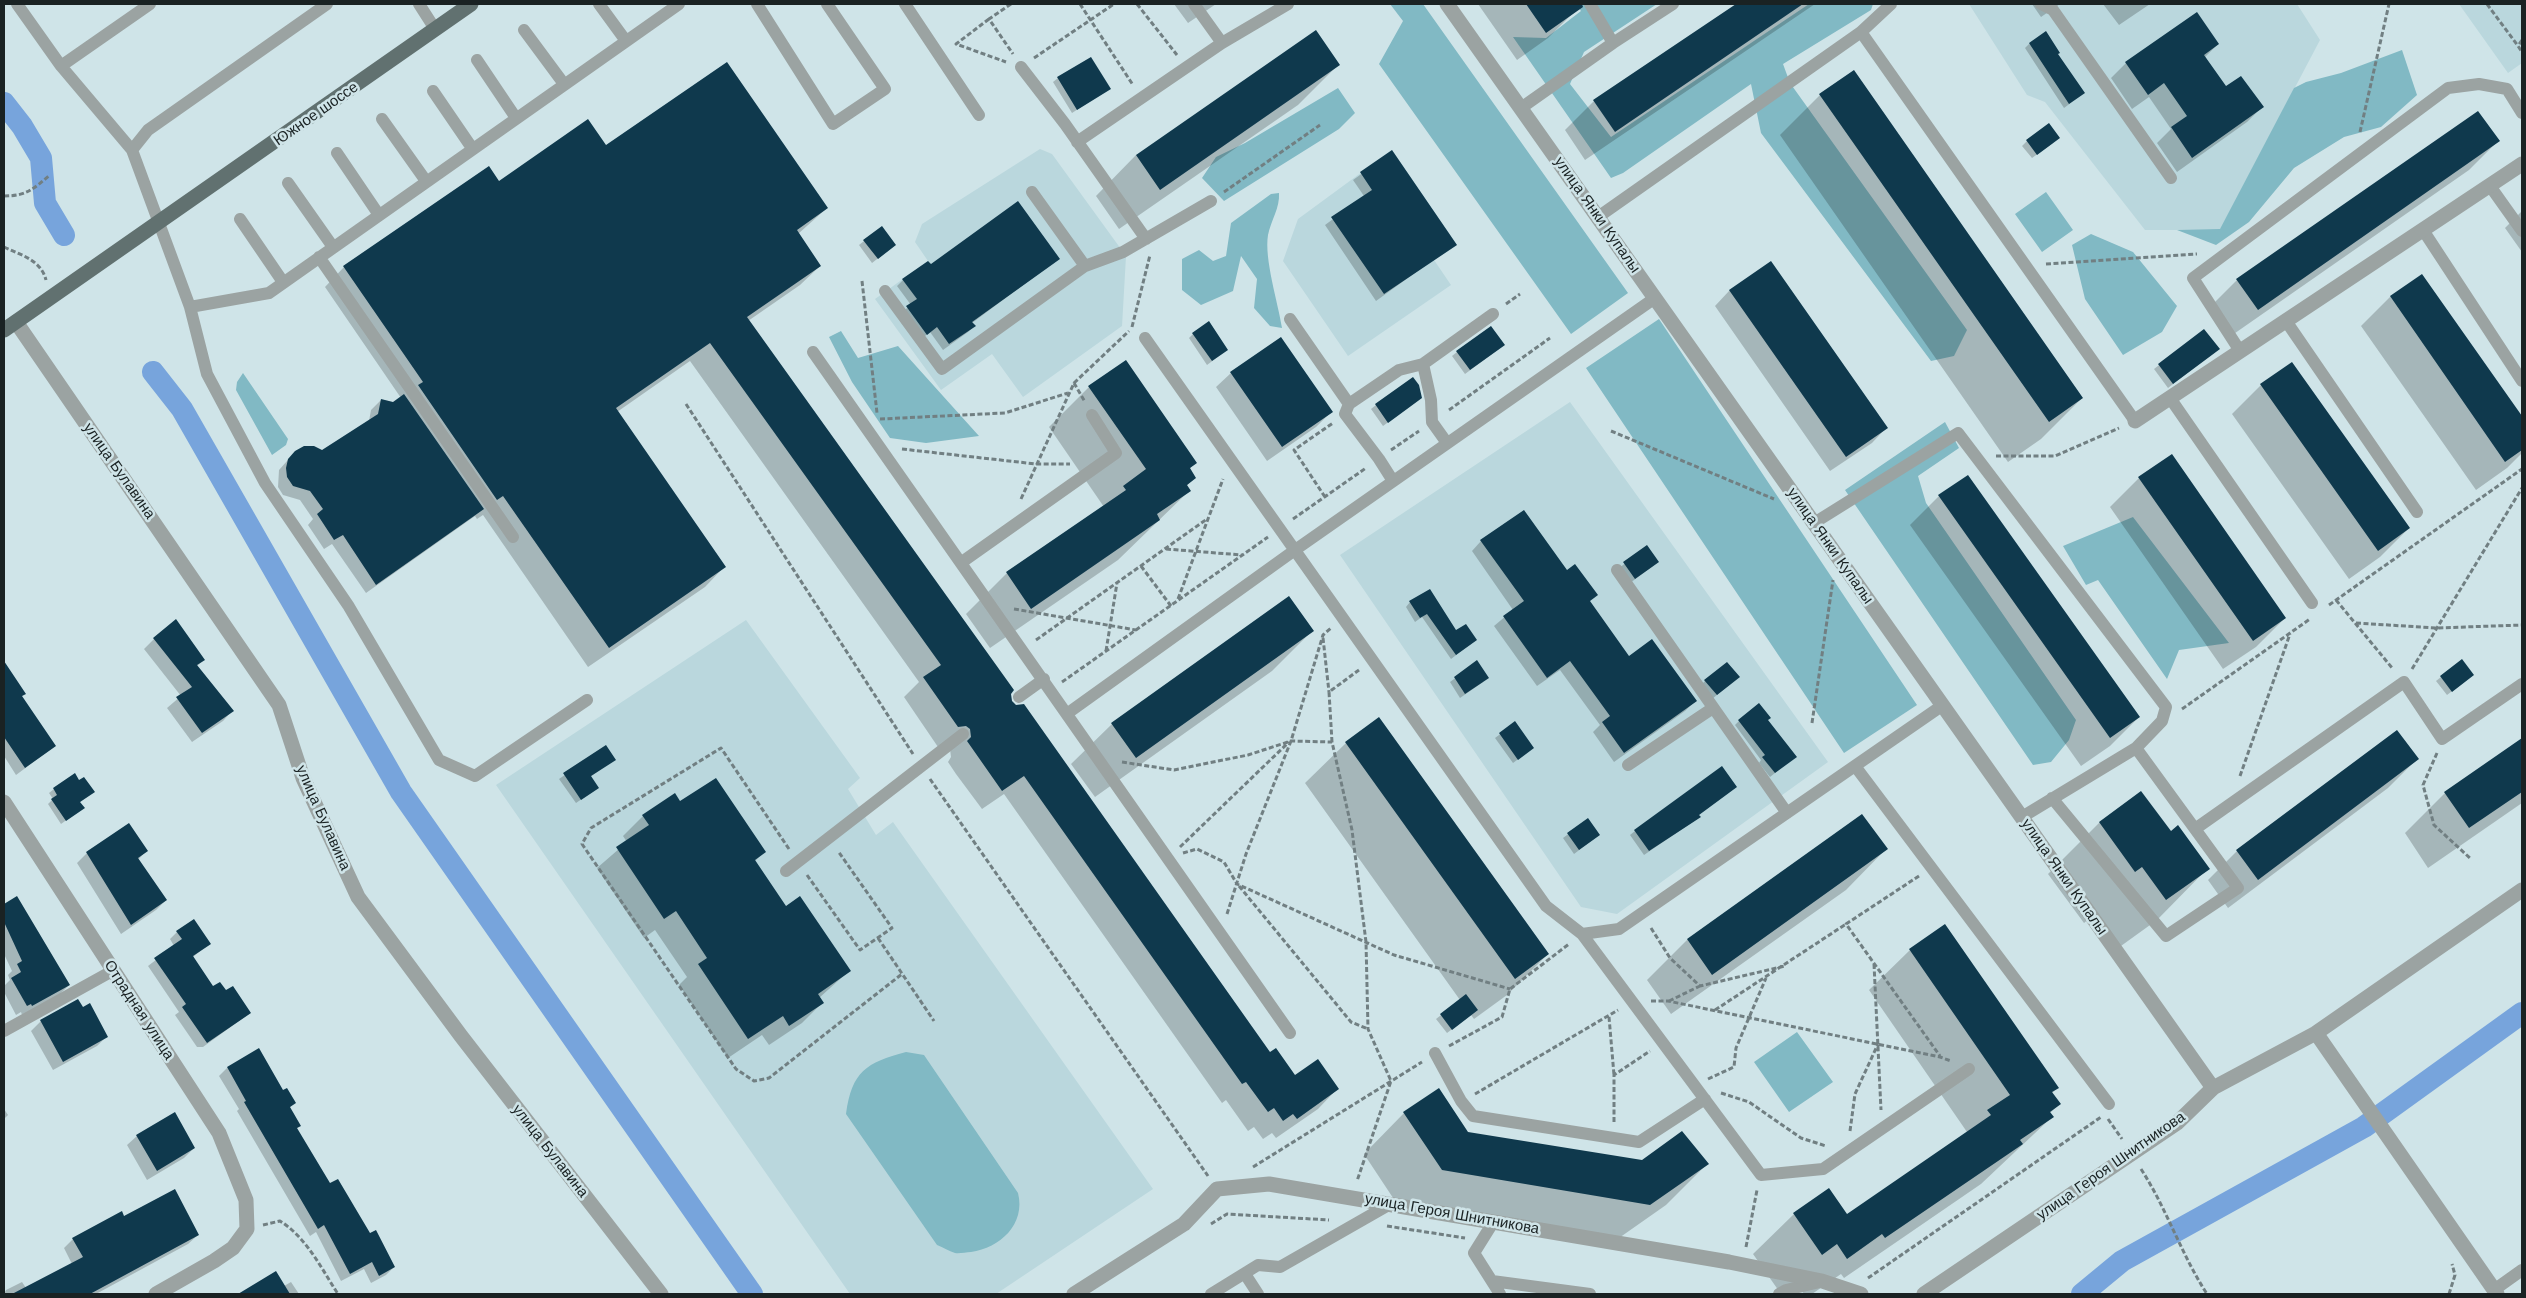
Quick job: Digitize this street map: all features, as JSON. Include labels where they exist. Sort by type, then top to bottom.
[{"type":"main road","name":"Южное шоссе","points":[[10,326],[471,4]]},
{"type":"street","name":"улица Янки Купалы","points":[[1448,4],[2213,1088]]},
{"type":"street","points":[[2135,421],[2522,164]]},
{"type":"street","name":"улица Булавина","points":[[10,326],[279,705],[303,778],[358,898],[461,1036],[661,1294]]},
{"type":"street","name":"Отрадная улица","points":[[4,802],[219,1134],[246,1200],[247,1229]]},
{"type":"street","name":"улица Героя Шнитникова","points":[[1924,1294],[2177,1124],[2213,1088],[2316,1033],[2522,890]]},
{"type":"street","points":[[2316,1033],[2406,1162],[2493,1293]]},
{"type":"street","name":"улица Героя Шнитникова","points":[[1217,1189],[1269,1184],[1352,1196],[1742,1265],[1822,1281],[1856,1292]]},
{"type":"street","points":[[1074,1294],[1184,1224],[1217,1189]]},
{"type":"street","points":[[156,1294],[214,1262],[233,1248],[247,1229]]},
{"type":"lane","points":[[17,4],[61,66],[132,150],[190,307],[207,374],[265,484],[348,605],[439,760],[475,776],[588,700]]},
{"type":"lane","points":[[61,66],[150,4]]},
{"type":"lane","points":[[132,150],[148,130],[327,4]]},
{"type":"lane","points":[[419,4],[435,29]]},
{"type":"lane","points":[[599,4],[626,41]]},
{"type":"lane","points":[[758,4],[834,124],[885,89],[827,4]]},
{"type":"lane","points":[[905,4],[979,115]]},
{"type":"lane","points":[[1194,4],[1222,43]]},
{"type":"lane","points":[[1078,142],[1222,43],[1288,4]]},
{"type":"lane","points":[[1590,4],[1613,43]]},
{"type":"lane","points":[[1521,108],[1613,43],[1673,4]]},
{"type":"lane","points":[[2041,4],[2053,10],[2171,178]]},
{"type":"lane","points":[[190,307],[269,292],[626,41],[672,6]]},
{"type":"lane","points":[[1598,217],[1860,32],[1885,6]]},
{"type":"lane","points":[[524,30],[564,84]]},
{"type":"lane","points":[[1860,32],[2135,421]]},
{"type":"lane","points":[[477,60],[516,118]]},
{"type":"lane","points":[[1018,62],[1151,236]]},
{"type":"lane","points":[[2240,351],[2193,278],[2448,88],[2479,84],[2507,90],[2522,113]]},
{"type":"lane","points":[[433,91],[472,148]]},
{"type":"lane","points":[[382,119],[426,181]]},
{"type":"lane","points":[[338,153],[379,215]]},
{"type":"lane","points":[[288,184],[333,247]]},
{"type":"lane","points":[[2490,186],[2522,231]]},
{"type":"lane","points":[[1032,192],[1085,266]]},
{"type":"lane","points":[[886,292],[942,369],[1085,266],[1123,252],[1211,201]]},
{"type":"lane","points":[[240,219],[284,282]]},
{"type":"lane","points":[[2423,230],[2522,381]]},
{"type":"lane","points":[[319,257],[513,537]]},
{"type":"lane","points":[[1068,713],[1295,550],[1655,298]]},
{"type":"lane","points":[[1347,409],[1399,370],[1423,364],[1493,314]]},
{"type":"lane","points":[[1290,319],[1393,481]]},
{"type":"lane","points":[[2286,321],[2417,512]]},
{"type":"lane","points":[[1145,338],[1546,906],[1582,934],[1760,1175],[1823,1169],[1969,1070]]},
{"type":"lane","points":[[813,352],[1052,690],[1290,1033]]},
{"type":"lane","points":[[1423,364],[1431,400],[1432,422],[1447,443]]},
{"type":"lane","points":[[2170,398],[2312,603]]},
{"type":"lane","points":[[962,562],[1116,453],[1092,415]]},
{"type":"lane","points":[[1814,523],[1958,433],[2166,707],[2162,720],[2136,748],[2022,817]]},
{"type":"lane","points":[[1617,570],[1787,813]]},
{"type":"lane","points":[[1019,697],[1044,679]]},
{"type":"lane","points":[[2195,829],[2404,682],[2442,740],[2522,684]]},
{"type":"lane","points":[[1582,934],[1619,929],[1943,705]]},
{"type":"lane","points":[[1628,765],[1713,708]]},
{"type":"lane","points":[[786,871],[922,768],[963,734]]},
{"type":"lane","points":[[2052,798],[2166,936],[2238,888],[2136,748]]},
{"type":"lane","points":[[1855,766],[2109,1104]]},
{"type":"lane","points":[[4,1031],[114,970]]},
{"type":"lane","points":[[1436,1053],[1461,1101],[1472,1116],[1640,1142],[1705,1099]]},
{"type":"lane","points":[[1211,1294],[1258,1265],[1280,1267],[1392,1203]]},
{"type":"lane","points":[[1494,1221],[1474,1252],[1500,1294]]},
{"type":"lane","points":[[2493,1293],[2522,1270]]},
{"type":"lane","points":[[1245,1274],[1258,1294]]},
{"type":"lane","points":[[1492,1281],[1590,1294]]},
{"type":"lane","points":[[1779,1294],[1786,1290],[1822,1281]]},
{"type":"path","points":[[1011,4],[956,44],[1018,62],[1114,4]]},
{"type":"path","points":[[1080,4],[1142,98]]},
{"type":"path","points":[[1137,4],[1187,67]]},
{"type":"path","points":[[2355,157],[2389,4]]},
{"type":"path","points":[[2487,4],[2522,52]]},
{"type":"path","points":[[989,19],[1018,62]]},
{"type":"path","points":[[2518,46],[2522,40]]},
{"type":"path","points":[[1211,201],[1320,125]]},
{"type":"path","points":[[4,196],[17,196],[28,193],[50,174]]},
{"type":"path","points":[[1006,531],[1074,383],[1132,329],[1151,236]]},
{"type":"path","points":[[4,247],[28,258],[43,269],[50,298]]},
{"type":"path","points":[[2025,266],[2227,252]]},
{"type":"path","points":[[862,281],[880,447],[1036,464],[1100,464]]},
{"type":"path","points":[[1132,329],[1145,338]]},
{"type":"path","points":[[1052,690],[1550,338]]},
{"type":"path","points":[[878,419],[1005,413],[1069,393]]},
{"type":"path","points":[[686,404],[922,768],[1217,1189]]},
{"type":"path","points":[[1325,497],[1294,450],[1347,409]]},
{"type":"path","points":[[1976,456],[2055,456],[2135,421]]},
{"type":"path","points":[[1611,431],[1782,502]]},
{"type":"path","points":[[1178,601],[1207,519],[1231,460]]},
{"type":"path","points":[[2328,606],[2522,469]]},
{"type":"path","points":[[2336,600],[2404,682],[2522,488]]},
{"type":"path","points":[[1023,649],[1207,519]]},
{"type":"path","points":[[1166,548],[1242,555]]},
{"type":"path","points":[[1812,723],[1836,554]]},
{"type":"path","points":[[1141,566],[1171,606]]},
{"type":"path","points":[[1106,652],[1117,583]]},
{"type":"path","points":[[992,605],[1137,630]]},
{"type":"path","points":[[2162,720],[2187,706],[2313,617]]},
{"type":"path","points":[[1221,934],[1246,854],[1291,740],[1323,635],[1343,619]]},
{"type":"path","points":[[2355,623],[2436,628],[2522,625]]},
{"type":"path","points":[[2230,804],[2290,633]]},
{"type":"path","points":[[1323,635],[1332,742],[1352,830],[1366,942],[1368,1029],[1391,1081],[1352,1196]]},
{"type":"path","points":[[1329,692],[1373,660]]},
{"type":"path","points":[[1169,858],[1291,740]]},
{"type":"path","points":[[1095,752],[1130,764],[1174,770],[1248,755],[1291,740],[1332,742]]},
{"type":"path","points":[[2442,740],[2424,785],[2434,825],[2471,859]]},
{"type":"path","points":[[829,838],[892,928],[860,950],[721,748],[591,828],[582,844],[736,1070],[754,1081],[769,1078],[902,974]]},
{"type":"path","points":[[1169,858],[1197,849],[1224,862],[1237,884],[1351,1022],[1368,1029]]},
{"type":"path","points":[[1714,1010],[1785,966],[1922,874]]},
{"type":"path","points":[[1237,884],[1394,955],[1510,989]]},
{"type":"path","points":[[1642,913],[1670,958],[1700,986]]},
{"type":"path","points":[[1846,924],[1940,1057]]},
{"type":"path","points":[[1247,1171],[1436,1053],[1502,1016],[1510,989],[1582,934]]},
{"type":"path","points":[[878,938],[934,1021]]},
{"type":"path","points":[[1874,963],[1881,1129]]},
{"type":"path","points":[[1668,1001],[1700,986],[1785,966]]},
{"type":"path","points":[[1694,1085],[1734,1067],[1736,1048],[1766,977]]},
{"type":"path","points":[[1461,1101],[1609,1017],[1631,1000],[1668,1001],[1749,1017],[1940,1057],[1969,1070]]},
{"type":"path","points":[[1609,1017],[1614,1075],[1614,1138]]},
{"type":"path","points":[[1614,1075],[1663,1043]]},
{"type":"path","points":[[1694,1085],[1749,1102],[1801,1138],[1846,1153],[1855,1094],[1878,1044]]},
{"type":"path","points":[[1856,1292],[2105,1115],[2154,1188],[2190,1268],[2207,1294]]},
{"type":"path","points":[[1742,1265],[1760,1175]]},
{"type":"path","points":[[1204,1229],[1228,1214],[1360,1222],[1482,1241]]},
{"type":"path","points":[[247,1229],[280,1221],[293,1229],[307,1245],[338,1294]]},
{"type":"path","points":[[2449,1294],[2455,1275],[2452,1262]]},
{"type":"shaded area","points":[[1390,4],[1423,4],[1628,293],[1571,334],[1379,64],[1403,21]]},
{"type":"shaded area","points":[[1576,4],[1657,4],[1584,52],[1570,84],[1611,137],[1809,4],[1873,4],[1871,10],[1783,64],[1790,83],[1967,330],[1954,356],[1931,361],[1761,133],[1751,84],[1623,173],[1611,178],[1513,37],[1546,38],[1581,11]]},
{"type":"shaded area","points":[[1969,4],[2297,4],[2320,40],[2220,230],[2145,230],[2045,102],[2027,95]]},
{"type":"shaded area","points":[[2459,4],[2522,4],[2522,63],[2508,73]]},
{"type":"shaded area","points":[[2402,50],[2417,95],[2381,127],[2344,137],[2294,168],[2249,222],[2216,245],[2177,230],[2220,229],[2294,88],[2306,82],[2341,73]]},
{"type":"shaded area","points":[[1338,88],[1355,113],[1339,129],[1224,201],[1202,178],[1216,157],[1245,143]]},
{"type":"shaded area","points":[[1040,149],[1052,154],[1126,256],[1122,326],[1023,397],[992,354],[941,390],[875,299],[928,261],[915,242],[922,224]]},
{"type":"shaded area","points":[[1392,150],[1457,245],[1434,260],[1451,285],[1348,356],[1283,261],[1298,219]]},
{"type":"shaded area","points":[[2046,192],[2073,230],[2042,252],[2015,214]]},
{"type":"shaded area","points":[[1279,193],[1267,245],[1282,328],[1270,326],[1254,308],[1257,279],[1241,256],[1233,291],[1201,305],[1182,290],[1182,259],[1199,250],[1213,261],[1226,256],[1231,223],[1271,194]]},
{"type":"shaded area","points":[[2091,234],[2133,252],[2177,306],[2162,332],[2123,355],[2085,299],[2072,245]]},
{"type":"shaded area","points":[[1659,319],[1917,705],[1844,753],[1586,368]]},
{"type":"shaded area","points":[[841,331],[858,358],[898,346],[979,436],[926,443],[890,438],[852,382],[829,337]]},
{"type":"shaded area","points":[[243,373],[288,439],[286,445],[272,455],[236,390],[237,382]]},
{"type":"shaded area","points":[[1570,402],[1828,762],[1617,914],[1581,907],[1340,555]]},
{"type":"shaded area","points":[[1945,422],[1959,448],[1918,476],[1926,503],[2076,720],[2069,740],[2051,762],[2033,765],[1845,490]]},
{"type":"shaded area","points":[[2133,517],[2229,643],[2179,650],[2167,679],[2098,580],[2086,585],[2063,546]]},
{"type":"shaded area","points":[[746,620],[860,778],[848,789],[876,835],[893,822],[1153,1189],[996,1294],[850,1294],[496,785]]},
{"type":"shaded area","points":[[1797,1032],[1833,1082],[1789,1112],[1754,1062]]},
{"type":"shaded area","points":[[906,1052],[924,1055],[1018,1193],[1018,1215],[1014,1224],[1001,1240],[982,1250],[955,1253],[937,1245],[846,1114],[852,1088],[863,1071],[881,1060]]},
{"type":"building","points":[[1526,4],[1582,4],[1583,7],[1546,33]]},
{"type":"building","points":[[1736,4],[1803,4],[1615,132],[1593,100]]},
{"type":"building","points":[[2197,12],[2219,44],[2204,55],[2226,86],[2241,76],[2264,107],[2192,158],[2171,127],[2187,116],[2164,83],[2148,95],[2125,62]]},
{"type":"building","points":[[1316,30],[1340,65],[1160,190],[1136,155]]},
{"type":"building","points":[[2046,31],[2060,53],[2058,54],[2085,93],[2069,104],[2029,43]]},
{"type":"building","points":[[1091,57],[1111,89],[1077,110],[1057,77]]},
{"type":"building","points":[[727,62],[828,208],[797,230],[821,266],[747,317],[1014,690],[1011,694],[1012,701],[1016,705],[1024,704],[1270,1052],[1276,1048],[1295,1075],[1318,1059],[1339,1089],[1297,1119],[1293,1114],[1283,1121],[1274,1108],[1268,1112],[1246,1082],[1242,1084],[1024,776],[1002,791],[967,741],[971,737],[970,729],[966,726],[958,727],[923,677],[941,665],[710,343],[616,408],[726,567],[609,648],[503,496],[497,500],[418,385],[423,382],[343,266],[489,166],[499,181],[588,119],[606,145]]},
{"type":"building","points":[[1854,70],[2083,398],[2049,422],[1819,94]]},
{"type":"building","points":[[2478,111],[2500,141],[2258,310],[2236,279]]},
{"type":"building","points":[[2049,123],[2060,138],[2037,155],[2026,140]]},
{"type":"building","points":[[1392,150],[1457,245],[1384,294],[1331,217],[1372,190],[1360,172]]},
{"type":"building","points":[[1018,201],[1060,259],[972,322],[976,326],[949,344],[937,327],[927,335],[906,306],[917,299],[902,279],[928,261],[931,264]]},
{"type":"building","points":[[882,226],[896,245],[878,259],[863,240]]},
{"type":"building","points":[[1771,261],[1888,428],[1846,457],[1729,290]]},
{"type":"building","points":[[2422,274],[2522,416],[2522,450],[2505,462],[2390,296]]},
{"type":"building","points":[[1209,321],[1228,350],[1212,361],[1192,333]]},
{"type":"building","points":[[1491,326],[1505,345],[1470,370],[1456,351]]},
{"type":"building","points":[[2204,329],[2220,349],[2173,384],[2158,364]]},
{"type":"building","points":[[1281,337],[1333,412],[1282,447],[1230,372]]},
{"type":"building","points":[[1126,360],[1197,463],[1190,468],[1196,478],[1187,485],[1191,491],[1157,514],[1160,520],[1031,609],[1006,572],[1126,490],[1123,486],[1146,469],[1088,386]]},
{"type":"building","points":[[2292,362],[2410,528],[2378,551],[2260,384]]},
{"type":"building","points":[[1413,377],[1419,385],[1422,398],[1388,423],[1375,404]]},
{"type":"building","points":[[404,394],[484,509],[376,585],[343,535],[334,540],[317,514],[323,509],[310,491],[293,486],[287,477],[286,468],[288,459],[295,451],[304,446],[314,446],[322,450],[378,414],[381,399],[393,402]]},
{"type":"building","points":[[2172,454],[2286,618],[2253,641],[2138,477]]},
{"type":"building","points":[[1968,475],[2140,717],[2110,738],[1938,495]]},
{"type":"building","points":[[1524,510],[1567,570],[1575,564],[1598,595],[1590,601],[1629,656],[1652,639],[1697,701],[1624,753],[1602,722],[1610,716],[1570,661],[1547,678],[1503,616],[1524,601],[1480,540]]},
{"type":"building","points":[[1647,545],[1659,562],[1635,579],[1623,562]]},
{"type":"building","points":[[1430,589],[1456,630],[1466,624],[1477,640],[1456,655],[1427,614],[1420,618],[1409,601]]},
{"type":"building","points":[[1289,596],[1314,631],[1136,758],[1111,723]]},
{"type":"building","points":[[176,619],[205,660],[197,665],[234,711],[202,733],[176,697],[192,687],[153,638]]},
{"type":"building","points":[[2462,659],[2474,675],[2452,692],[2440,676]]},
{"type":"building","points":[[1477,660],[1489,678],[1465,694],[1454,677]]},
{"type":"building","points":[[4,661],[26,694],[22,696],[56,746],[25,768],[4,737]]},
{"type":"building","points":[[1727,662],[1740,677],[1717,695],[1704,680]]},
{"type":"building","points":[[1759,703],[1771,718],[1768,720],[1797,757],[1775,773],[1762,757],[1765,755],[1738,720]]},
{"type":"building","points":[[1379,717],[1549,954],[1515,979],[1345,742]]},
{"type":"building","points":[[1515,721],[1534,748],[1518,760],[1499,733]]},
{"type":"building","points":[[2397,730],[2419,759],[2258,880],[2236,850]]},
{"type":"building","points":[[2522,738],[2522,792],[2469,828],[2444,792]]},
{"type":"building","points":[[606,745],[616,760],[591,776],[599,788],[581,800],[563,773]]},
{"type":"building","points":[[1722,766],[1737,787],[1699,815],[1701,817],[1649,851],[1634,830]]},
{"type":"building","points":[[75,773],[79,780],[84,777],[95,792],[80,802],[85,808],[66,821],[51,799],[57,795],[53,788]]},
{"type":"building","points":[[716,778],[766,852],[755,860],[786,906],[800,896],[851,971],[818,994],[824,1003],[789,1026],[783,1016],[748,1039],[698,964],[707,958],[676,911],[664,919],[616,847],[649,825],[642,815],[675,793],[680,801]]},
{"type":"building","points":[[2141,791],[2171,831],[2178,825],[2210,869],[2166,900],[2142,867],[2135,872],[2099,822]]},
{"type":"building","points":[[1862,814],[1888,849],[1712,975],[1687,939]]},
{"type":"building","points":[[1588,818],[1600,835],[1579,850],[1567,833]]},
{"type":"building","points":[[129,823],[148,851],[138,858],[167,900],[131,925],[86,852]]},
{"type":"building","points":[[17,896],[70,985],[32,1006],[31,1004],[27,1006],[11,978],[21,972],[17,964],[22,961],[4,922],[4,904]]},
{"type":"building","points":[[194,919],[211,944],[193,956],[213,986],[220,982],[226,990],[233,986],[251,1013],[207,1043],[182,1007],[186,1004],[154,958],[182,939],[176,931]]},
{"type":"building","points":[[1945,924],[2059,1088],[2052,1092],[2061,1104],[2050,1112],[2054,1117],[2020,1140],[2023,1144],[1885,1238],[1882,1234],[1847,1259],[1837,1244],[1822,1255],[1793,1213],[1829,1188],[1847,1214],[1991,1115],[1987,1110],[2010,1095],[1909,949]]},
{"type":"building","points":[[1466,994],[1478,1010],[1452,1030],[1440,1014]]},
{"type":"building","points":[[78,999],[83,1007],[90,1003],[108,1037],[63,1062],[40,1020]]},
{"type":"building","points":[[259,1048],[283,1090],[287,1088],[296,1103],[290,1107],[301,1126],[297,1128],[330,1183],[338,1179],[370,1233],[376,1230],[395,1267],[379,1276],[372,1262],[350,1274],[324,1225],[318,1229],[244,1102],[246,1101],[227,1067]]},
{"type":"building","points":[[1439,1088],[1468,1132],[1642,1160],[1682,1131],[1709,1164],[1650,1205],[1442,1170],[1403,1112]]},
{"type":"building","points":[[175,1112],[195,1148],[157,1171],[136,1135]]},
{"type":"building","points":[[175,1189],[199,1235],[90,1294],[12,1294],[83,1257],[72,1238],[122,1211],[124,1216]]},
{"type":"building","points":[[276,1271],[290,1294],[238,1294]]},
{"type":"waterway","points":[[4,103],[22,126],[41,158],[45,203],[64,235]]},
{"type":"waterway","points":[[153,372],[182,409],[401,792],[752,1294]]},
{"type":"waterway","points":[[2082,1294],[2122,1261],[2364,1127],[2522,1013]]}]
